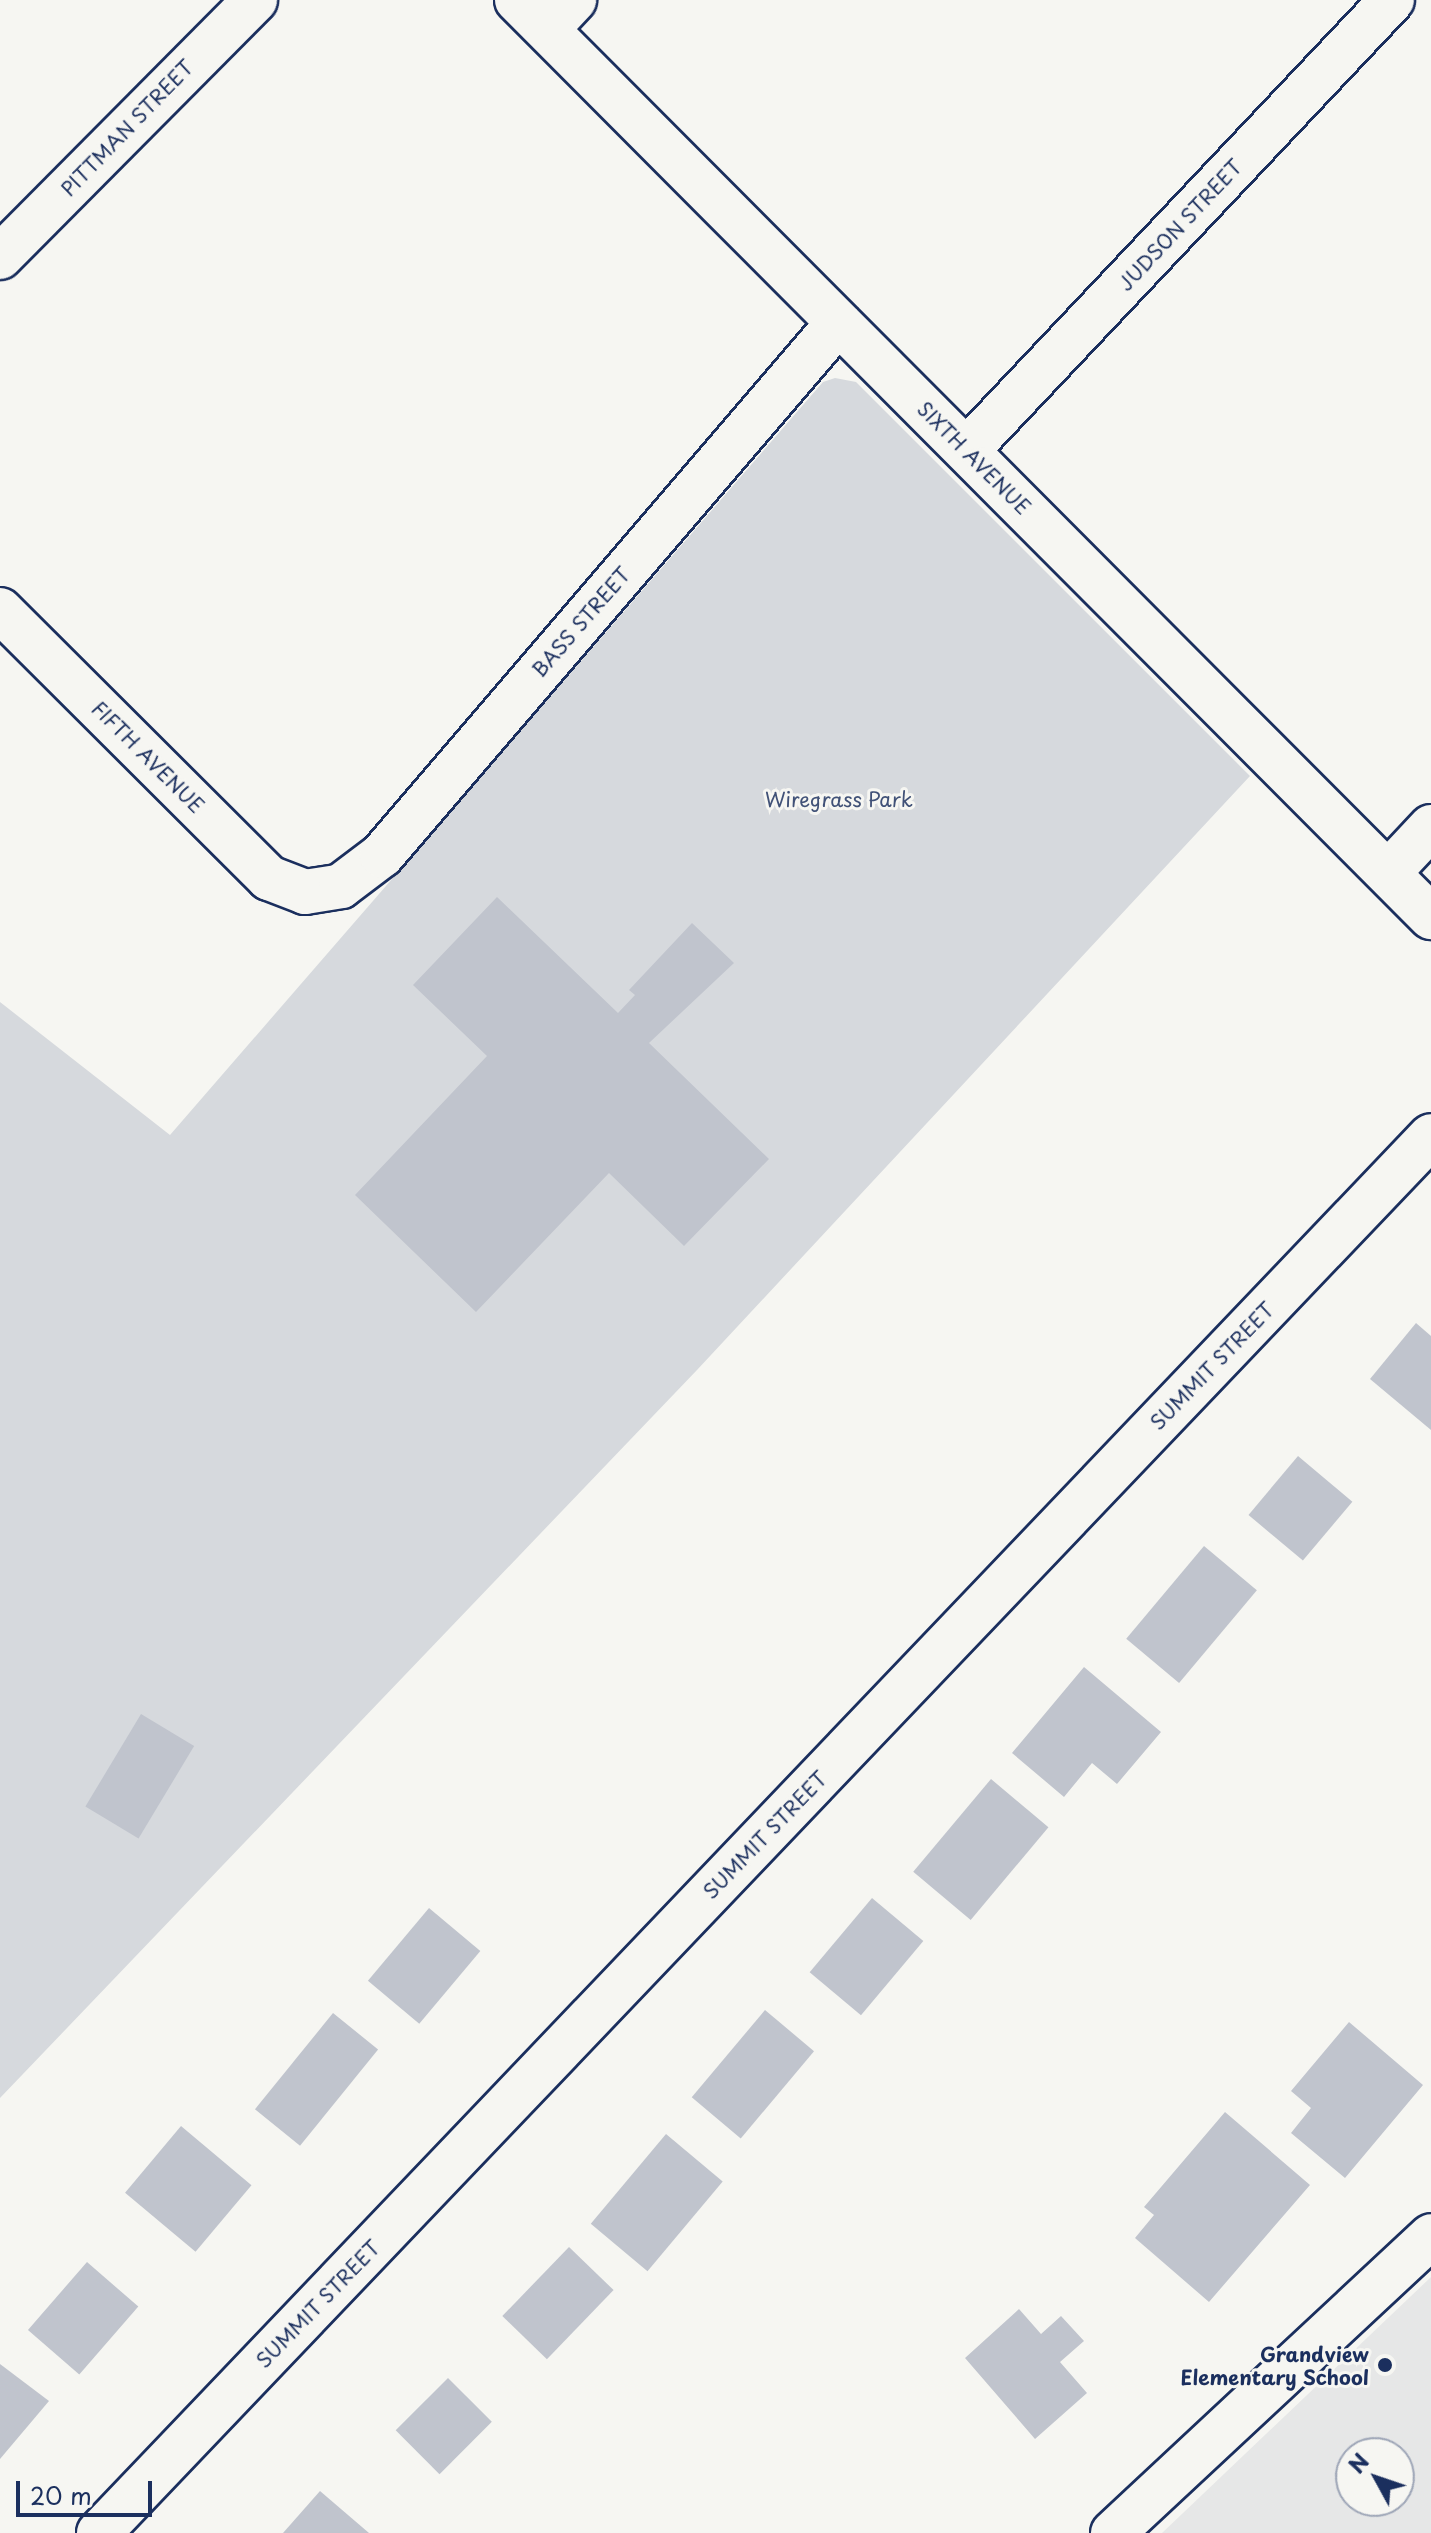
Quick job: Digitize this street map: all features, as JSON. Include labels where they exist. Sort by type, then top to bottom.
[{"type":"street","name":"PITTMAN STREET","points":[[0,257],[255,0]]},
{"type":"street","name":"JUDSON STREET","points":[[967,450],[1392,0]]},
{"type":"street","name":"SIXTH AVENUE","points":[[546,10],[838,323],[1431,917]]},
{"type":"street","name":"BASS STREET","points":[[305,892],[341,886],[382,855],[838,323]]},
{"type":"street","name":"FIFTH AVENUE","points":[[0,610],[269,878],[305,892]]},
{"type":"street","points":[[1388,873],[1431,827]]},
{"type":"street","name":"SUMMIT STREET","points":[[99,2533],[1431,1136]]},
{"type":"street","points":[[1113,2533],[1431,2236]]},
{"type":"shaded area","name":"Grandview Elementary School","points":[[1431,2277],[1431,2533],[1162,2533]]},
{"type":"green space","name":"Wiregrass Park","points":[[835,378],[856,382],[1250,776],[697,1370],[0,2098],[0,1002],[170,1135],[823,382]]},
{"type":"building","points":[[497,897],[618,1013],[635,995],[629,990],[692,923],[734,963],[649,1043],[769,1159],[684,1246],[609,1173],[476,1312],[355,1195],[487,1056],[413,985]]},
{"type":"building","points":[[1416,1323],[1431,1336],[1431,1430],[1370,1379]]},
{"type":"building","points":[[1298,1456],[1352,1502],[1303,1561],[1249,1515]]},
{"type":"building","points":[[1204,1546],[1257,1590],[1179,1683],[1126,1639]]},
{"type":"building","points":[[1084,1667],[1161,1732],[1117,1784],[1092,1763],[1064,1797],[1012,1753]]},
{"type":"building","points":[[141,1714],[194,1746],[139,1839],[85,1807]]},
{"type":"building","points":[[991,1779],[1048,1827],[971,1920],[913,1872]]},
{"type":"building","points":[[872,1898],[923,1941],[861,2015],[810,1972]]},
{"type":"building","points":[[429,1908],[480,1951],[419,2024],[368,1981]]},
{"type":"building","points":[[765,2010],[814,2051],[741,2138],[692,2097]]},
{"type":"building","points":[[333,2013],[378,2050],[300,2146],[255,2109]]},
{"type":"building","points":[[1349,2022],[1423,2085],[1345,2178],[1291,2133],[1311,2108],[1291,2091]]},
{"type":"building","points":[[1225,2112],[1310,2185],[1209,2302],[1135,2238],[1154,2215],[1144,2207]]},
{"type":"building","points":[[181,2126],[251,2185],[196,2252],[125,2193]]},
{"type":"building","points":[[666,2134],[723,2182],[647,2271],[591,2224]]},
{"type":"building","points":[[569,2247],[614,2290],[547,2359],[502,2316]]},
{"type":"building","points":[[87,2262],[138,2307],[79,2375],[28,2330]]},
{"type":"building","points":[[1019,2309],[1041,2334],[1061,2316],[1084,2341],[1060,2362],[1087,2393],[1035,2439],[965,2358]]},
{"type":"building","points":[[0,2364],[49,2401],[0,2459]]},
{"type":"building","points":[[448,2378],[492,2422],[440,2474],[396,2430]]},
{"type":"building","points":[[320,2491],[369,2533],[283,2533]]},
{"type":"place","name":"Grandview Elementary School","points":[[1385,2365]]}]
